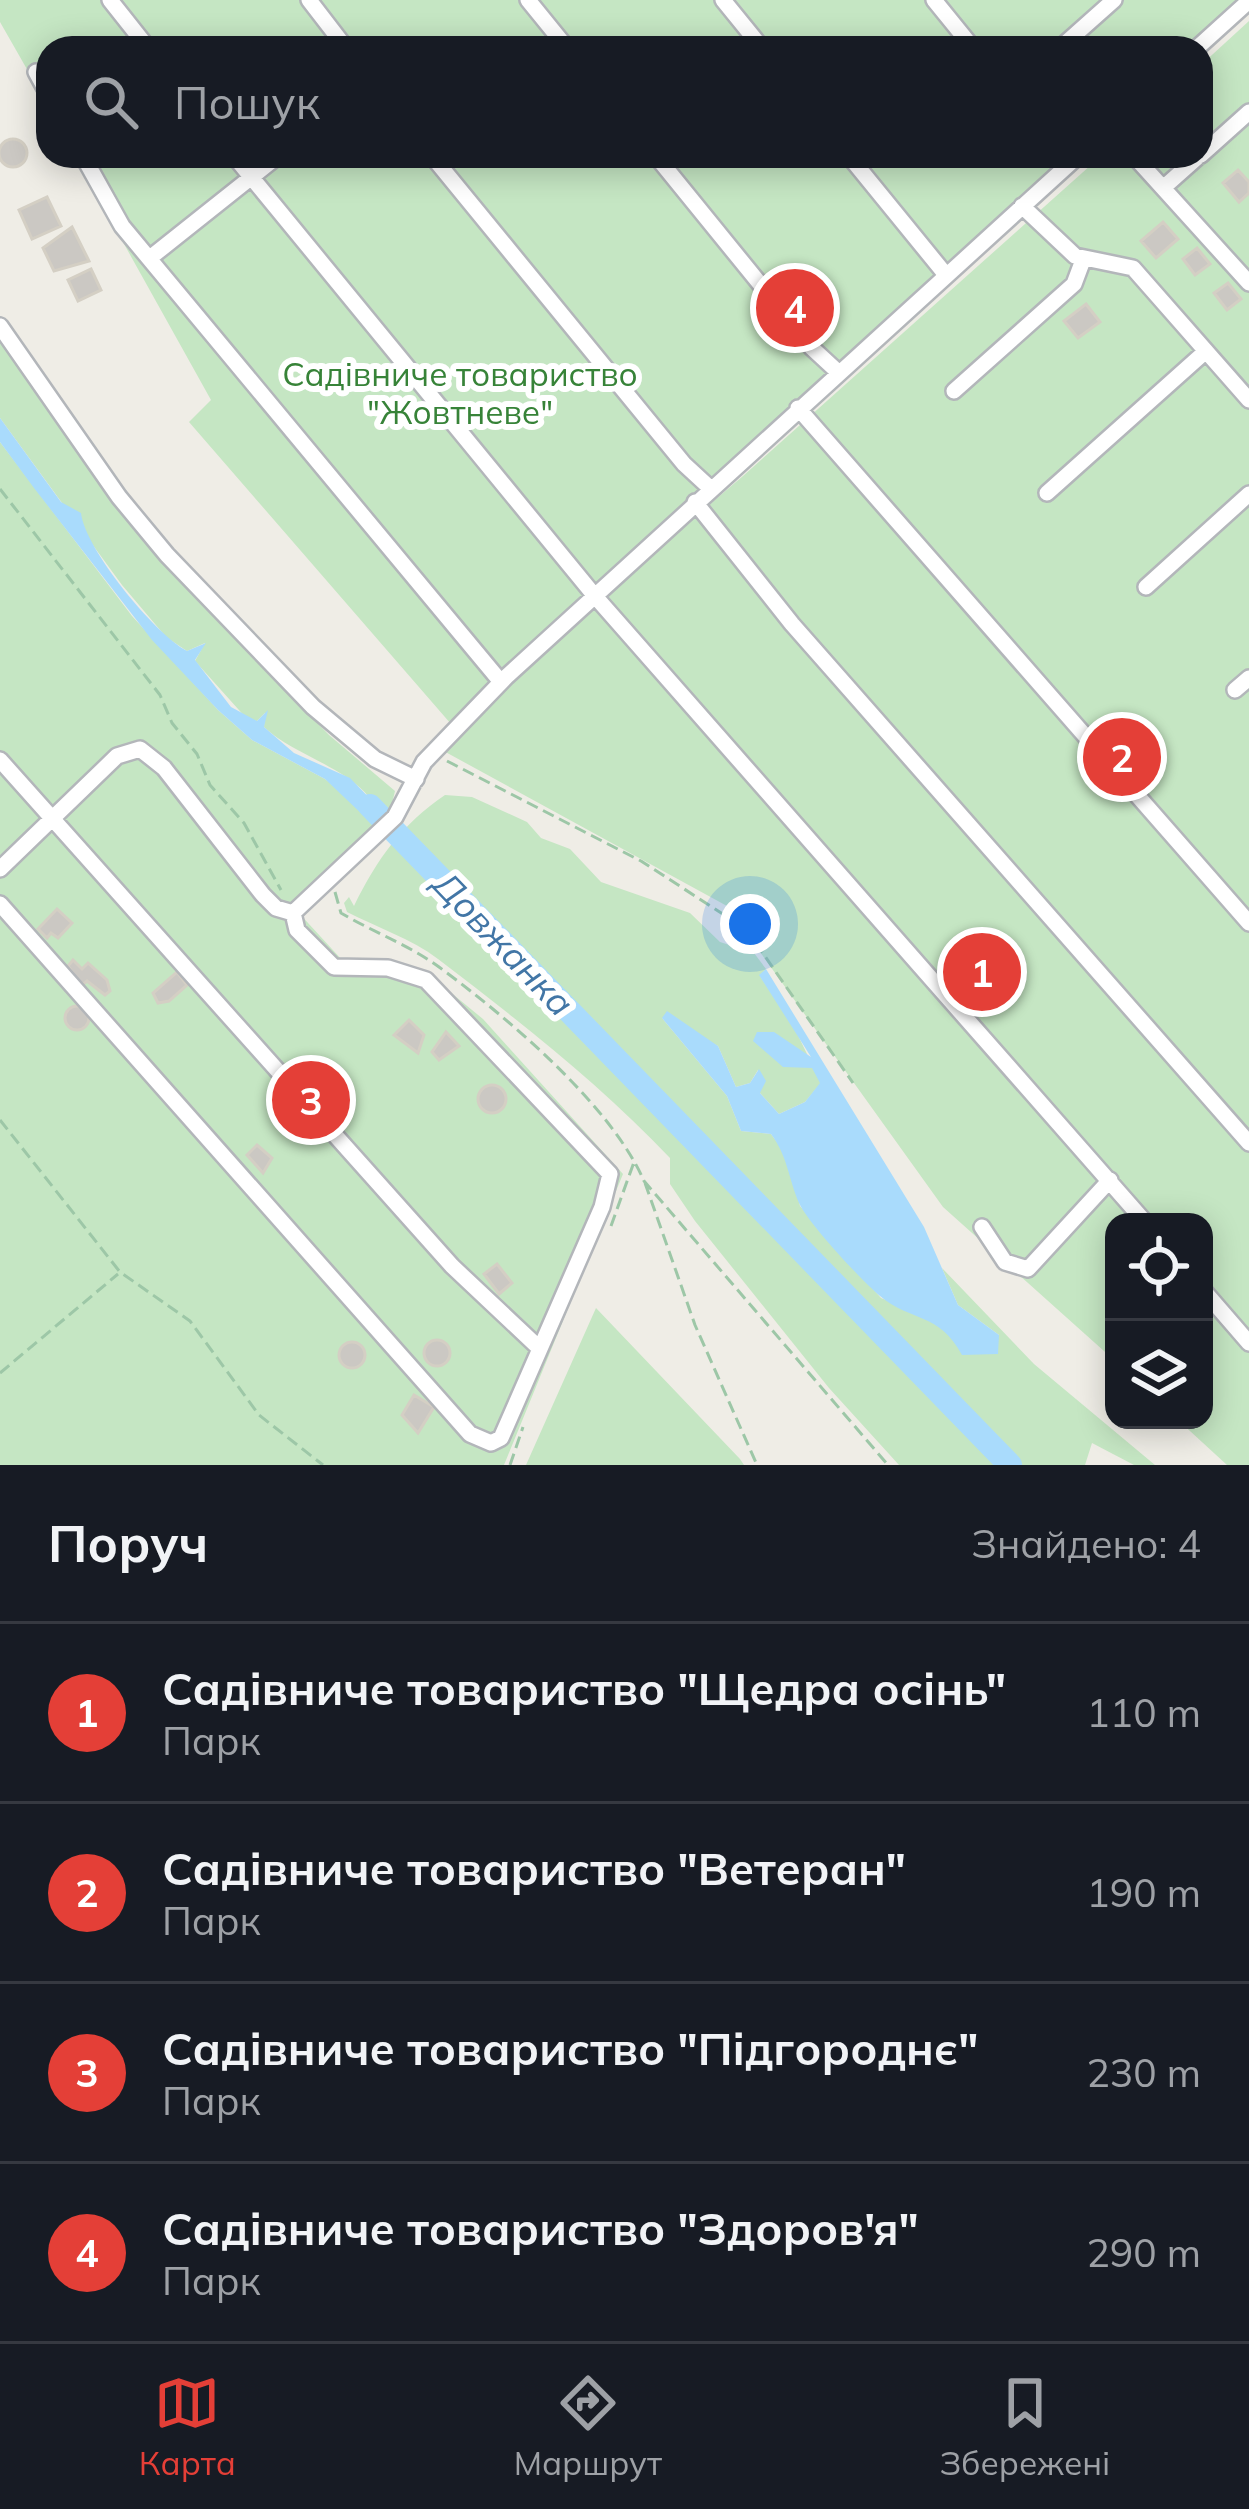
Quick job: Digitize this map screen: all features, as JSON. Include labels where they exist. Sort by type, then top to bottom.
[{"type":"street","points":[[110,0],[138,36]]},
{"type":"street","points":[[309,0],[337,36]]},
{"type":"street","points":[[529,0],[558,36]]},
{"type":"street","points":[[723,0],[752,36]]},
{"type":"street","points":[[934,0],[963,36]]},
{"type":"street","points":[[1074,36],[1114,0]]},
{"type":"street","points":[[1210,36],[1249,1]]},
{"type":"street","points":[[1213,144],[1249,112]]},
{"type":"street","points":[[90,168],[122,226],[501,682]]},
{"type":"street","points":[[244,168],[595,596],[1138,1213]]},
{"type":"street","points":[[151,257],[264,168]]},
{"type":"street","points":[[442,168],[684,464],[710,488]]},
{"type":"street","points":[[666,168],[812,348],[838,372]]},
{"type":"street","points":[[859,168],[946,275]]},
{"type":"street","points":[[293,913],[395,817],[434,751],[501,682],[1060,168]]},
{"type":"street","points":[[1145,168],[1249,284]]},
{"type":"street","points":[[1163,188],[1185,168]]},
{"type":"street","points":[[1022,206],[1060,246],[1083,260],[1133,268],[1249,400]]},
{"type":"street","points":[[954,391],[1074,284],[1083,260]]},
{"type":"street","points":[[0,326],[119,497],[167,555],[313,707],[375,759],[416,779]]},
{"type":"street","points":[[1047,493],[1207,351]]},
{"type":"street","points":[[798,408],[1249,923]]},
{"type":"street","points":[[1146,587],[1249,494]]},
{"type":"street","points":[[695,502],[792,624],[1249,1143]]},
{"type":"street","points":[[1235,690],[1249,678]]},
{"type":"street","points":[[0,869],[117,756],[140,749],[164,768],[263,895],[276,908],[293,913]]},
{"type":"street","points":[[0,760],[452,1266],[538,1347]]},
{"type":"street","points":[[0,904],[482,1442],[501,1438],[602,1208],[610,1174],[426,980],[388,968],[334,967],[297,930],[293,913]]},
{"type":"street","points":[[982,1227],[1005,1262],[1028,1269],[1110,1180]]},
{"type":"street","points":[[1213,1301],[1249,1343]]},
{"type":"path","points":[[0,489],[160,695],[210,785],[244,823],[293,913]]},
{"type":"path","points":[[434,751],[641,861],[746,929],[853,1083]]},
{"type":"path","points":[[334,878],[341,913],[438,966],[539,1053],[620,1137],[644,1181],[695,1325],[757,1465]]},
{"type":"path","points":[[0,1120],[120,1272],[190,1321],[259,1415],[323,1465]]},
{"type":"path","points":[[644,1181],[888,1465]]},
{"type":"path","points":[[0,1373],[120,1272]]},
{"type":"green space","points":[[0,0],[1237,0],[1200,36],[36,36],[36,85],[0,22]]},
{"type":"green space","points":[[1249,21],[1249,1465],[1227,1465],[1188,1429],[1213,1429],[1213,1213],[1105,1213],[1105,1352],[943,1207],[727,906],[440,749],[480,700],[743,476],[1088,168],[1213,168],[1213,54]]},
{"type":"green space","name":"Садівниче товариство \"Жовтневе\"","points":[[82,168],[1063,168],[451,724],[189,422],[211,400]]},
{"type":"green space","points":[[0,341],[117,506],[179,581],[329,735],[395,791],[390,812],[381,817],[360,787],[264,727],[265,713],[257,721],[247,719],[195,661],[205,643],[187,651],[166,637],[122,585],[0,418]]},
{"type":"green space","points":[[0,442],[132,616],[218,710],[252,740],[325,779],[378,821],[381,831],[297,911],[354,973],[433,978],[483,1019],[623,1174],[504,1465],[0,1465]]},
{"type":"green space","points":[[445,795],[472,797],[527,822],[541,838],[570,849],[601,882],[690,913],[720,942],[754,953],[766,969],[760,976],[792,1023],[821,1083],[805,1102],[779,1114],[760,1093],[758,1070],[750,1083],[736,1087],[718,1046],[662,1018],[727,1096],[741,1131],[771,1134],[788,1157],[800,1206],[881,1298],[930,1318],[951,1335],[999,1335],[958,1305],[942,1268],[1034,1364],[1105,1423],[1105,1429],[1112,1429],[1155,1465],[1134,1465],[1092,1443],[1085,1465],[899,1465],[829,1388],[695,1221],[670,1184],[670,1158],[644,1131],[558,1054],[438,959],[347,912],[344,903],[349,897],[354,906],[392,844]]},
{"type":"green space","points":[[596,1308],[740,1459],[744,1465],[526,1465]]},
{"type":"water","points":[[0,418],[61,502],[81,513],[95,547],[140,609],[187,651],[206,643],[195,660],[231,707],[257,721],[268,710],[264,727],[294,753],[350,778],[385,814],[378,821],[366,818],[325,779],[252,740],[152,640],[0,442]]},
{"type":"water","points":[[766,969],[924,1227],[958,1305],[999,1335],[998,1354],[962,1355],[944,1331],[891,1304],[861,1278],[804,1212],[771,1134],[741,1131],[727,1096],[662,1018],[667,1011],[718,1046],[736,1087],[750,1083],[759,1069],[766,1081],[760,1093],[779,1114],[805,1102],[820,1083],[812,1068],[783,1067],[753,1041],[757,1032],[774,1032],[811,1057],[759,975]]},
{"type":"building","points":[[13,139],[23,143],[27,153],[23,163],[13,167],[3,163],[-1,153],[3,143]]},
{"type":"building","points":[[1238,170],[1249,182],[1249,193],[1239,202],[1223,183]]},
{"type":"building","points":[[47,197],[61,226],[32,239],[19,210]]},
{"type":"building","points":[[1163,222],[1178,239],[1156,258],[1141,241]]},
{"type":"building","points":[[72,227],[89,261],[54,271],[43,248]]},
{"type":"building","points":[[1197,248],[1210,264],[1195,275],[1183,259]]},
{"type":"building","points":[[91,269],[101,290],[78,301],[68,280]]},
{"type":"building","points":[[1228,283],[1241,299],[1227,310],[1214,293]]},
{"type":"building","points":[[1086,304],[1100,322],[1078,338],[1064,321]]},
{"type":"building","points":[[57,909],[72,923],[58,938],[51,933],[47,938],[38,929]]},
{"type":"building","points":[[73,960],[82,969],[88,963],[107,980],[110,991],[105,995],[87,981],[81,986],[68,966]]},
{"type":"building","points":[[177,972],[187,985],[169,1001],[158,1003],[153,993]]},
{"type":"building","points":[[77,1006],[86,1009],[86,1027],[77,1030],[68,1027],[65,1018],[68,1009]]},
{"type":"building","points":[[409,1020],[424,1035],[418,1053],[394,1035]]},
{"type":"building","points":[[446,1032],[459,1046],[439,1060],[432,1052]]},
{"type":"building","points":[[492,1085],[502,1089],[506,1099],[502,1109],[492,1113],[482,1109],[478,1099],[482,1089]]},
{"type":"building","points":[[257,1145],[272,1158],[263,1173],[247,1155]]},
{"type":"building","points":[[497,1264],[512,1283],[499,1294],[484,1274]]},
{"type":"building","points":[[437,1340],[450,1353],[437,1366],[424,1353]]},
{"type":"building","points":[[352,1342],[365,1355],[352,1368],[339,1355]]},
{"type":"building","points":[[414,1395],[434,1407],[418,1433],[402,1415]]},
{"type":"waterway","name":"Довжанка","points":[[370,806],[1010,1465]]},
{"type":"place","name":"Садівниче товариство \"Здоров'я\"","points":[[795,308]]},
{"type":"place","name":"Садівниче товариство \"Ветеран\"","points":[[1122,757]]},
{"type":"place","name":"Садівниче товариство \"Щедра осінь\"","points":[[982,972]]},
{"type":"place","name":"Садівниче товариство \"Підгороднє\"","points":[[311,1100]]}]
